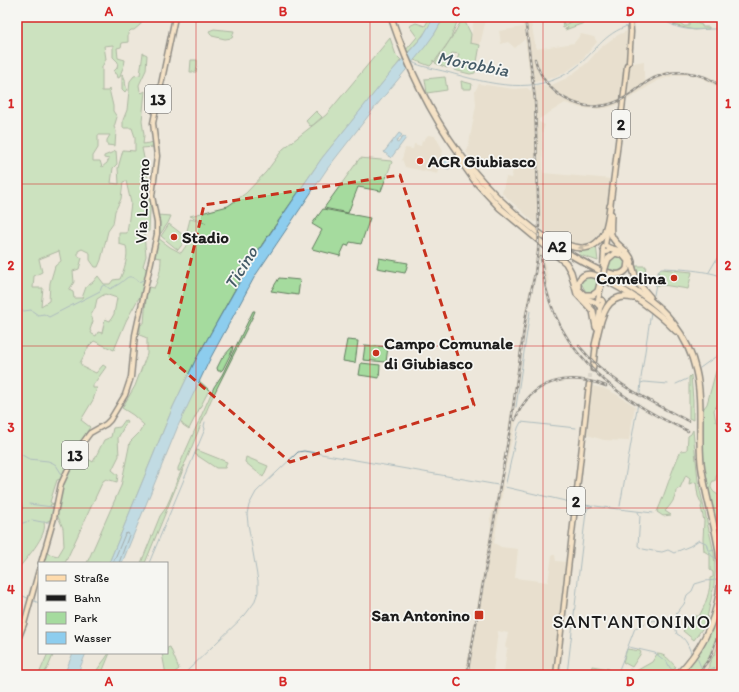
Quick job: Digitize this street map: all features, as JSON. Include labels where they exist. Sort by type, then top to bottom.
[{"type":"highway","name":"A2","points":[[388,17],[430,116],[478,184],[500,208],[564,261],[571,272],[578,296],[593,310],[596,327]]},
{"type":"highway","name":"A2","points":[[391,17],[394,30]]},
{"type":"highway","name":"A2","points":[[419,92],[452,143],[478,176],[519,218],[563,250],[648,299],[666,314],[677,330]]},
{"type":"highway","name":"A2","points":[[452,143],[476,173],[520,214],[550,237],[579,256],[612,274],[625,272],[628,267],[628,261],[622,254],[615,253],[609,258],[603,275],[598,291],[593,295],[584,295],[578,289],[580,278],[586,275],[600,278],[645,303],[677,330]]},
{"type":"highway","name":"A2","points":[[455,153],[489,192],[524,225],[571,258],[647,301],[677,330]]},
{"type":"highway","name":"A2","points":[[550,237],[575,248],[593,245],[600,239],[604,232],[611,208]]},
{"type":"highway","name":"A2","points":[[611,208],[612,236],[615,242],[630,255],[636,280],[641,288],[669,315],[686,350],[694,375],[699,466],[704,495],[717,546],[719,580],[718,597],[714,615],[700,643],[677,675]]},
{"type":"highway","name":"A2","points":[[607,249],[621,251],[627,254],[634,271]]},
{"type":"highway","name":"A2","points":[[574,286],[582,297],[599,303]]},
{"type":"highway","name":"A2","points":[[596,345],[602,317],[610,303],[618,298],[627,296],[645,303]]},
{"type":"highway","name":"A2","points":[[674,675],[685,665]]},
{"type":"main road","name":"Via Locarno","points":[[41,562],[55,514],[61,484],[76,452],[89,433],[108,422],[126,392],[131,374],[135,335],[156,239],[157,225],[152,196],[157,156],[153,121],[175,17]]},
{"type":"main road","name":"2","points":[[599,303],[596,345],[592,368],[599,303],[607,249],[628,64],[631,27],[630,19]]},
{"type":"main road","name":"2","points":[[556,675],[590,384]]},
{"type":"main road","points":[[17,642],[38,574]]},
{"type":"highlighted area","points":[[400,175],[474,405],[290,462],[168,357],[204,205]]},
{"type":"shaded area","points":[[521,17],[530,17],[536,49],[574,43],[581,34],[594,37],[597,42],[580,62],[569,70],[542,81],[531,82],[525,39],[515,48],[508,42],[501,44],[499,31],[523,27]]},
{"type":"shaded area","points":[[474,19],[486,19],[480,45],[470,43]]},
{"type":"shaded area","points":[[631,29],[628,64],[644,61],[645,81],[661,73],[670,71],[686,71],[710,77],[722,85],[722,90],[700,77],[676,75],[657,81],[621,104],[597,109],[581,108],[565,103],[539,119],[539,122],[545,125],[542,133],[543,173],[612,179],[603,225],[598,235],[594,240],[584,245],[570,244],[555,238],[543,230],[541,224],[537,221],[534,222],[502,193],[506,177],[511,178],[513,170],[484,166],[474,160],[466,152],[468,149],[476,105],[475,91],[479,84],[514,89],[527,88],[531,91],[532,87],[538,85],[547,87],[567,78],[587,63],[600,48],[616,36]]},
{"type":"shaded area","name":"ACR Giubiasco","points":[[428,135],[435,136],[443,150],[438,174],[405,167],[402,159],[405,148],[413,149],[414,144],[421,146],[422,140],[423,141]]},
{"type":"shaded area","points":[[537,247],[543,252],[549,283],[547,284],[548,286],[545,287],[541,260],[538,260],[526,319],[513,420],[516,421],[502,485],[503,489],[494,543],[501,547],[518,549],[515,578],[548,582],[552,555],[555,555],[556,561],[568,562],[556,675],[524,675],[524,673],[518,672],[517,675],[500,675],[500,673],[504,673],[507,649],[509,649],[505,647],[508,633],[498,631],[493,672],[499,673],[499,675],[471,675],[472,669],[469,670],[469,675],[465,675],[491,527],[490,519],[495,504],[504,458],[526,306],[534,271]]},
{"type":"shaded area","points":[[592,386],[603,388],[616,394],[635,406],[629,440],[604,440],[587,435]]},
{"type":"shaded area","points":[[722,622],[721,635],[716,651],[709,664],[710,668],[704,671],[702,675],[695,675],[709,657]]},
{"type":"green space","points":[[17,17],[144,17],[140,25],[128,33],[128,42],[122,43],[121,47],[117,48],[118,58],[125,60],[120,77],[118,78],[114,71],[117,68],[118,62],[113,57],[113,45],[104,46],[106,59],[102,67],[102,91],[108,91],[109,89],[113,111],[117,117],[114,127],[116,131],[115,146],[107,145],[107,140],[110,135],[98,135],[98,148],[93,156],[93,161],[100,161],[102,167],[109,159],[104,158],[104,156],[116,151],[117,164],[113,168],[111,183],[119,184],[118,168],[123,150],[135,151],[135,137],[132,128],[123,128],[123,120],[127,110],[130,81],[134,76],[140,75],[143,53],[147,55],[146,70],[139,85],[142,93],[145,91],[142,121],[144,135],[143,144],[155,142],[155,147],[142,148],[148,178],[148,188],[151,190],[149,231],[144,234],[146,256],[143,266],[148,271],[143,292],[126,321],[114,350],[94,341],[89,346],[80,363],[83,367],[96,373],[103,365],[106,367],[93,385],[93,388],[97,388],[93,400],[81,420],[90,427],[75,451],[62,479],[57,480],[50,502],[53,504],[56,500],[55,505],[51,504],[50,506],[55,507],[50,520],[44,523],[43,534],[17,570],[17,514],[21,512],[22,504],[20,500],[17,501]],"holes":[[[126,181],[131,203],[127,233],[119,233],[119,244],[126,246],[127,250],[120,279],[113,280],[110,284],[104,284],[98,276],[86,287],[82,298],[74,298],[73,292],[69,290],[74,282],[73,271],[79,269],[82,258],[78,256],[78,251],[82,249],[90,253],[90,260],[95,267],[98,267],[108,231],[113,224],[115,211],[121,199],[123,182]],[[59,251],[61,261],[55,266],[50,283],[49,301],[41,306],[43,288],[33,288],[34,276],[42,272],[39,259]],[[105,294],[117,298],[114,314],[110,321],[105,319],[102,333],[98,332],[96,336],[92,334],[90,330],[93,321],[91,315],[95,308],[97,299]]]},
{"type":"green space","points":[[430,17],[434,17],[428,28],[406,54],[405,51],[417,37],[409,26],[416,23],[425,26]]},
{"type":"green space","points":[[444,17],[459,17],[450,40],[434,62],[433,60],[433,63],[430,66],[414,60],[435,33]]},
{"type":"green space","points":[[582,17],[592,18],[583,18],[584,23],[565,30],[568,28],[567,26],[563,28],[562,21],[564,24],[568,24],[568,22],[575,19],[581,20]]},
{"type":"green space","points":[[464,20],[471,34],[470,43],[480,45],[475,73],[470,74],[454,70],[459,54],[452,53],[447,68],[435,63],[460,23],[464,22]]},
{"type":"green space","points":[[693,20],[702,25],[702,27],[709,27],[709,29],[694,30],[673,25],[680,23],[684,26],[689,26],[689,22]]},
{"type":"green space","points":[[214,29],[234,31],[232,38],[225,39],[212,36],[209,31]]},
{"type":"green space","points":[[390,38],[396,55],[401,60],[322,158],[263,243],[195,361],[173,407],[109,562],[87,562],[121,486],[130,442],[139,433],[144,425],[122,408],[135,386],[147,354],[147,338],[137,333],[140,333],[140,325],[144,323],[147,287],[154,288],[160,270],[161,258],[154,257],[157,215],[171,216],[158,238],[181,253],[188,243],[189,236],[204,237],[187,231],[190,219],[206,223],[190,216],[228,206],[246,193],[266,172],[283,149],[326,115]]},
{"type":"green space","points":[[191,60],[197,60],[196,72],[190,72]]},
{"type":"green space","points":[[122,74],[127,89],[125,92],[122,89]]},
{"type":"green space","points":[[445,77],[447,90],[427,93],[425,79]]},
{"type":"green space","points":[[461,81],[472,84],[471,89],[462,89]]},
{"type":"green space","points":[[316,111],[322,117],[310,126],[306,121]]},
{"type":"green space","points":[[360,158],[392,162],[381,191],[358,187],[348,213],[324,208]]},
{"type":"green space","points":[[323,209],[370,218],[361,244],[350,242],[348,246],[345,245],[340,256],[312,249],[322,230],[312,224]]},
{"type":"green space","name":"Stadio","points":[[169,224],[187,238],[178,250],[161,236]]},
{"type":"green space","points":[[596,245],[598,261],[580,255],[579,252]]},
{"type":"green space","points":[[614,256],[621,258],[626,264],[618,271],[608,269],[610,260]]},
{"type":"green space","points":[[379,258],[408,263],[405,273],[377,268]]},
{"type":"green space","points":[[636,266],[646,266],[643,284],[639,278]]},
{"type":"green space","name":"Comelina","points":[[659,270],[692,272],[688,289],[663,285],[657,286]]},
{"type":"green space","points":[[589,276],[599,281],[595,291],[586,292],[581,283],[584,278]]},
{"type":"green space","points":[[279,278],[300,280],[298,295],[271,291]]},
{"type":"green space","points":[[253,311],[255,311],[253,316],[211,400],[186,461],[180,471],[178,471],[214,387],[222,375]]},
{"type":"green space","points":[[347,340],[358,341],[355,363],[343,361]]},
{"type":"green space","name":"Campo Comunale di Giubiasco","points":[[365,345],[388,347],[386,362],[363,360]]},
{"type":"green space","points":[[233,346],[223,369],[218,371],[217,368],[222,358]]},
{"type":"green space","points":[[361,363],[380,365],[379,378],[359,375]]},
{"type":"green space","points":[[722,366],[722,397],[714,410],[716,422],[721,422],[722,470],[718,470],[711,488],[719,495],[722,491],[722,527],[720,528],[722,556],[704,465],[701,412],[707,404],[716,371]]},
{"type":"green space","points":[[691,375],[693,420],[689,418],[689,377]]},
{"type":"green space","points":[[199,381],[209,390],[189,429],[183,425],[180,420]]},
{"type":"green space","points":[[125,420],[127,421],[118,438],[119,456],[112,470],[118,475],[117,482],[106,479],[103,481],[65,562],[42,562],[45,553],[58,556],[64,546],[63,528],[56,512],[60,492],[77,452],[93,462],[104,440],[111,437],[113,428],[120,427]]},
{"type":"green space","points":[[693,430],[698,481],[714,553],[715,572],[714,585],[707,618],[702,629],[694,640],[683,631],[694,616],[699,616],[709,593],[710,578],[713,577],[713,572],[710,570],[710,555],[704,551],[704,521],[701,507],[702,505],[698,496],[696,482],[689,484],[690,478],[686,475],[680,488],[676,490],[673,501],[665,511],[671,515],[663,516],[657,512],[677,459],[681,451],[687,450],[688,436]]},
{"type":"green space","points":[[197,450],[227,462],[225,468],[216,468],[195,454]]},
{"type":"green space","points":[[246,457],[268,466],[263,477],[245,462]]},
{"type":"green space","points":[[185,465],[145,562],[141,562],[160,516],[167,504]]},
{"type":"green space","points":[[722,588],[722,621],[709,657],[695,675],[681,675],[698,655],[709,635],[717,613]]},
{"type":"green space","points":[[722,629],[722,675],[702,675],[704,671],[709,668],[709,664],[716,651]]},
{"type":"green space","points":[[170,647],[179,669],[174,675],[166,675],[162,654],[168,654],[168,648]]},
{"type":"green space","points":[[627,649],[640,651],[641,653],[632,667],[623,662]]},
{"type":"green space","points":[[48,654],[54,654],[43,675],[39,674]]},
{"type":"green space","points":[[110,654],[101,675],[95,675]]},
{"type":"green space","points":[[657,654],[660,654],[670,660],[676,667],[668,675],[629,675],[652,662]]},
{"type":"green space","points":[[592,666],[609,669],[608,675],[590,675]]},
{"type":"water","points":[[434,17],[444,17],[425,47],[376,106],[327,169],[255,276],[211,357],[178,426],[122,562],[109,562],[173,407],[195,361],[252,260],[322,158],[392,71],[423,36]]},
{"type":"water","points":[[399,133],[402,135],[396,142],[398,143],[403,136],[406,138],[391,158],[384,152]]},
{"type":"water","points":[[447,157],[452,165],[449,169],[443,167],[445,158]]},
{"type":"water","points":[[73,654],[86,654],[77,675],[64,675]]},
{"type":"waterway","name":"Morobbia","points":[[633,24],[647,17]]},
{"type":"waterway","points":[[661,17],[668,23],[683,28],[698,30],[722,29]]},
{"type":"waterway","name":"Morobbia","points":[[412,62],[424,67],[496,84],[529,85],[545,83],[560,77],[575,68],[606,38],[620,29],[630,25]]},
{"type":"waterway","points":[[709,272],[722,250]]},
{"type":"waterway","points":[[654,295],[658,272],[661,268],[711,273],[722,277]]},
{"type":"waterway","points":[[17,309],[24,311],[31,310],[38,315],[44,314],[49,317],[100,291],[102,286],[105,285],[110,289],[129,277],[139,282],[145,279]]},
{"type":"waterway","points":[[516,407],[530,311]]},
{"type":"waterway","points":[[641,378],[651,312]]},
{"type":"waterway","points":[[700,368],[722,352]]},
{"type":"waterway","points":[[676,384],[687,379]]},
{"type":"waterway","points":[[640,393],[641,380]]},
{"type":"waterway","points":[[641,383],[668,384]]},
{"type":"waterway","points":[[620,506],[638,403]]},
{"type":"waterway","points":[[149,562],[205,429],[205,422]]},
{"type":"waterway","points":[[506,483],[518,428],[521,422],[576,428]]},
{"type":"waterway","points":[[183,675],[245,615],[254,603],[258,592],[258,581],[248,524],[247,514],[249,505],[256,492],[298,452],[304,451],[498,485]]},
{"type":"waterway","points":[[17,452],[29,459],[53,463],[63,476]]},
{"type":"waterway","points":[[505,487],[574,503]]},
{"type":"waterway","points":[[29,504],[52,507],[54,509]]},
{"type":"waterway","points":[[579,504],[583,505]]},
{"type":"waterway","points":[[585,505],[591,506]]},
{"type":"waterway","points":[[567,674],[586,512],[588,508],[593,506]]},
{"type":"waterway","points":[[595,506],[618,509]]},
{"type":"waterway","points":[[619,509],[653,513]]},
{"type":"waterway","points":[[638,512],[640,516],[638,546],[641,548]]},
{"type":"waterway","points":[[17,525],[32,520],[51,522]]},
{"type":"waterway","points":[[678,551],[699,540],[706,543],[708,550],[714,549]]},
{"type":"waterway","points":[[643,549],[653,551]]},
{"type":"waterway","points":[[655,551],[662,552],[668,550],[674,553],[676,552]]},
{"type":"waterway","points":[[708,550],[715,558]]},
{"type":"waterway","points":[[617,675],[635,628],[651,621],[673,618],[684,604],[687,595],[692,591],[695,584],[717,580]]},
{"type":"waterway","points":[[17,598],[23,596],[30,599]]},
{"type":"waterway","points":[[32,600],[38,603]]},
{"type":"waterway","points":[[670,620],[674,626]]},
{"type":"waterway","points":[[675,627],[677,634],[685,640],[692,655]]},
{"type":"waterway","points":[[629,647],[655,653],[664,660]]},
{"type":"waterway","points":[[695,656],[704,670],[709,670],[719,675]]},
{"type":"waterway","points":[[666,660],[670,668],[677,673]]},
{"type":"waterway","points":[[709,670],[713,668],[722,670]]},
{"type":"waterway","points":[[630,669],[638,675]]},
{"type":"tunnel","points":[[589,384],[591,368]]},
{"type":"railway","points":[[467,675],[510,429],[526,315],[538,252],[539,228],[535,100],[525,17]]},
{"type":"railway","points":[[535,59],[540,71],[555,92],[577,104],[590,106],[603,106],[616,102],[628,96],[647,82],[666,74],[685,72],[695,74],[713,81],[722,87]]},
{"type":"railway","points":[[541,256],[546,288],[556,317],[570,342],[588,364],[609,384],[633,402],[688,431]]},
{"type":"railway","points":[[579,346],[590,359],[629,389],[688,421]]},
{"type":"railway","points":[[515,420],[522,406],[531,395],[552,382],[578,380],[606,386]]},
{"type":"railway","points":[[697,675],[710,658],[722,623]]},
{"type":"place","name":"ACR Giubiasco","points":[[420,161]]},
{"type":"place","name":"Stadio","points":[[174,237]]},
{"type":"place","name":"Comelina","points":[[674,278]]},
{"type":"place","name":"Campo Comunale di Giubiasco","points":[[376,353]]},
{"type":"place","name":"San Antonino","points":[[479,615]]},
{"type":"district","name":"SANT'ANTONINO","points":[[632,621]]},
{"type":"water label","name":"Ticino","points":[[241,268]]}]
